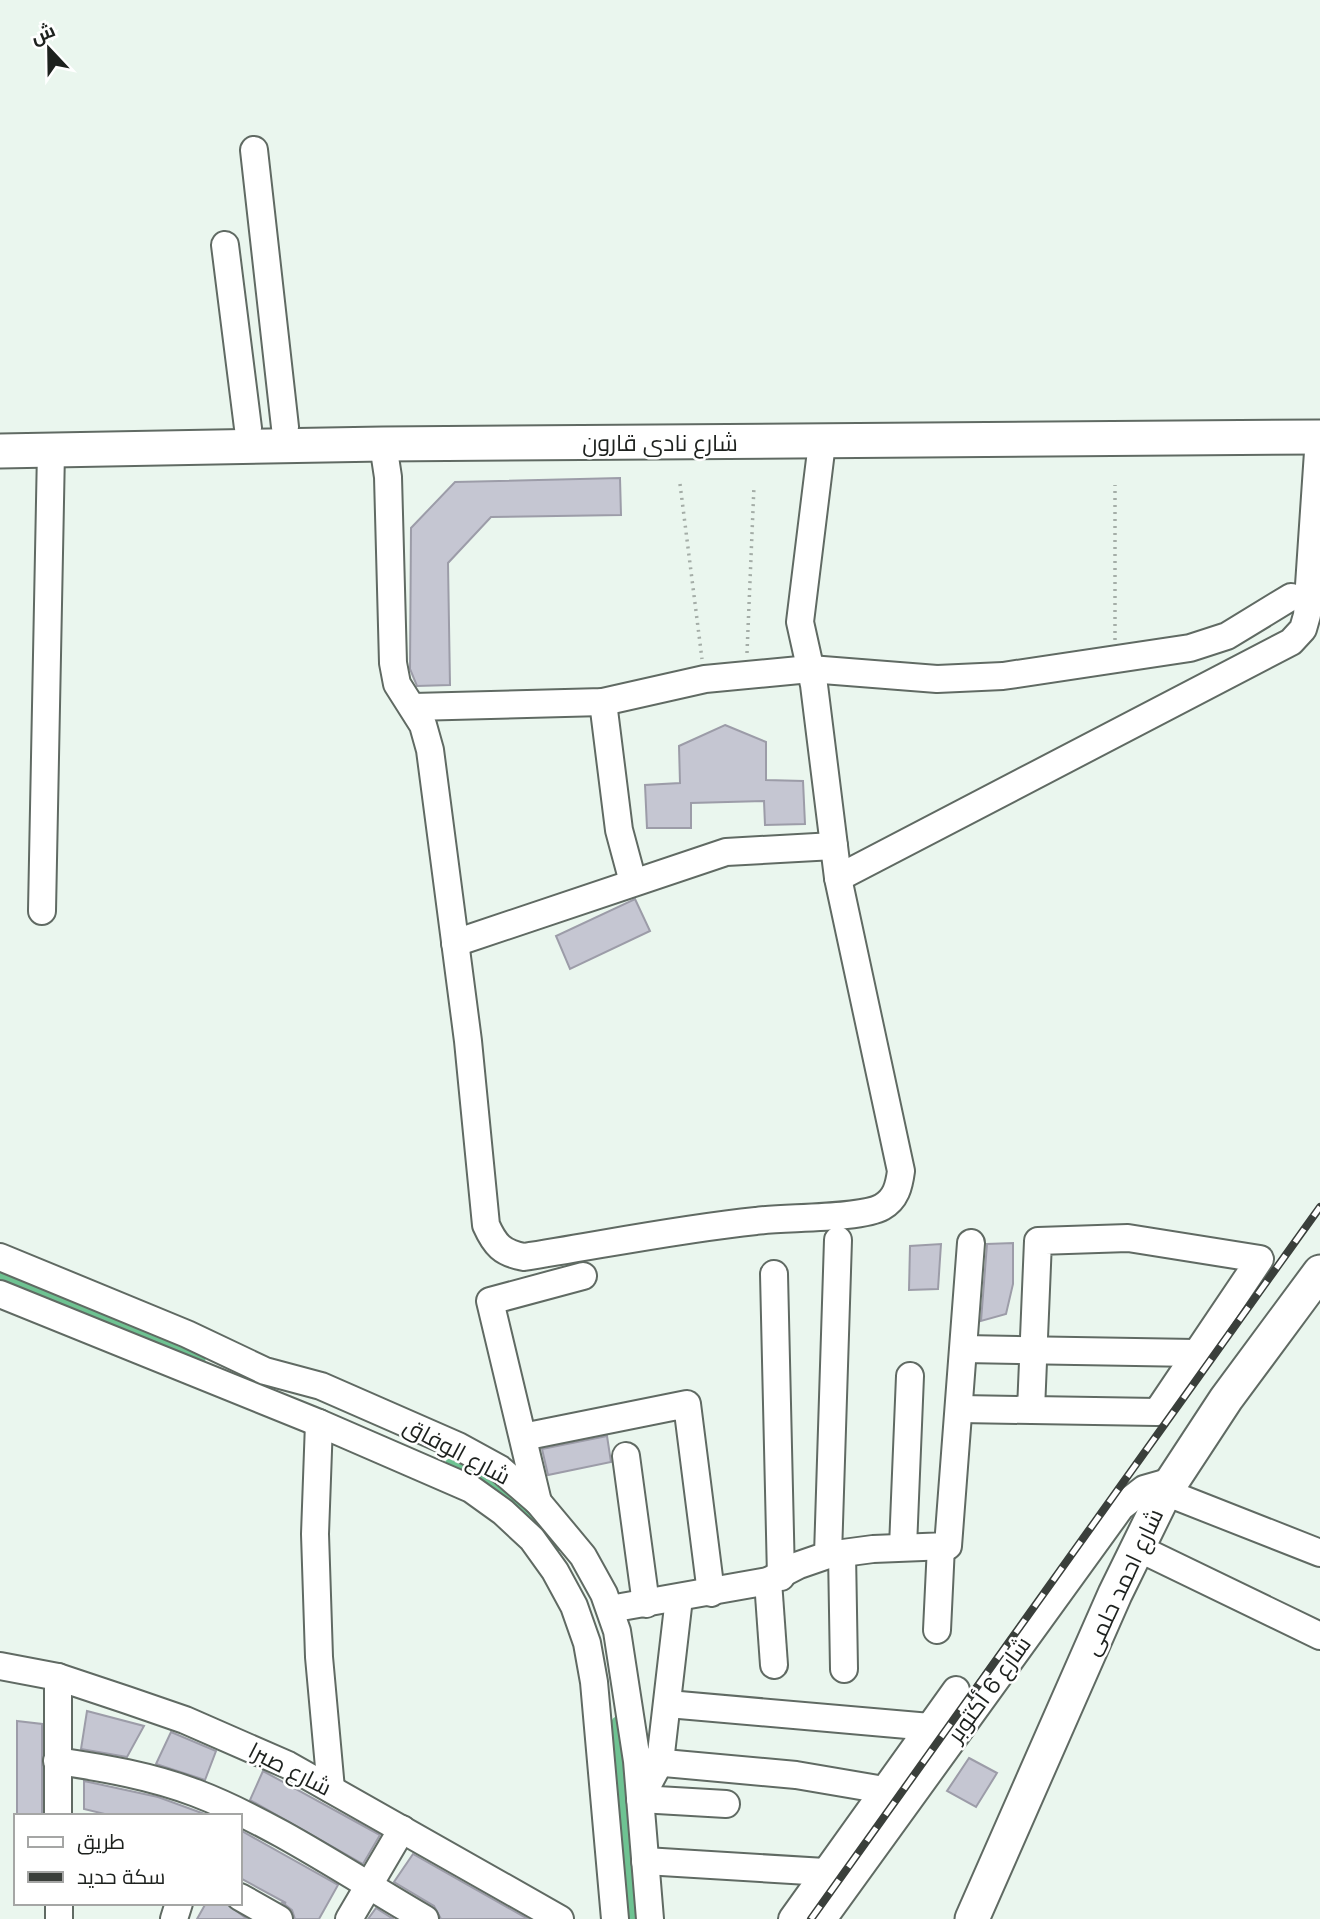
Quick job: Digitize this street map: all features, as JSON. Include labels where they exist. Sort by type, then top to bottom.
[{"type":"main road","name":"شارع نادى قارون","points":[[0,430],[285,427],[383,435],[821,443],[1098,429]]},
{"type":"main road","name":"شارع نادى قارون","points":[[0,452],[383,435],[1320,429]]},
{"type":"main road","name":"شارع احمد حلمى","points":[[972,1919],[1136,1547],[1168,1487],[1226,1399],[1320,1272]]},
{"type":"street","points":[[254,150],[285,427]]},
{"type":"street","points":[[225,245],[248,428]]},
{"type":"street","points":[[838,878],[1291,642],[1303,629],[1307,615],[1320,429]]},
{"type":"street","points":[[383,435],[388,477],[393,663],[397,684],[423,725],[430,750],[477,1111],[486,1224],[493,1241],[505,1253],[524,1257],[755,1221],[863,1212],[881,1208],[894,1197],[901,1171],[838,878],[810,670],[800,622],[821,443]]},
{"type":"street","points":[[42,911],[51,451]]},
{"type":"street","points":[[413,707],[603,702],[705,679],[746,673],[810,670],[937,679],[1003,676],[1190,648],[1227,636],[1291,597]]},
{"type":"street","points":[[603,702],[619,830],[633,882]]},
{"type":"street","points":[[455,943],[726,852],[834,846]]},
{"type":"street","points":[[960,1409],[1157,1412],[1260,1259],[1128,1238],[1038,1241],[1031,1410]]},
{"type":"street","points":[[838,1240],[835,1554],[844,1669]]},
{"type":"street","points":[[610,1609],[711,1593],[775,1579],[799,1565],[835,1554],[903,1547],[948,1546],[971,1243]]},
{"type":"street","name":"شارع الوفاق","points":[[0,1256],[187,1334],[265,1371],[321,1385],[458,1446],[500,1469],[538,1502],[583,1556],[610,1609],[648,1762]]},
{"type":"street","points":[[774,1274],[774,1665]]},
{"type":"street","points":[[538,1502],[490,1301],[583,1276]]},
{"type":"street","name":"شارع الوفاق","points":[[0,1294],[319,1423],[471,1489],[503,1512],[532,1539],[555,1571],[574,1606],[586,1643],[594,1682],[615,1919]]},
{"type":"street","points":[[964,1349],[1195,1353]]},
{"type":"street","points":[[903,1547],[910,1376]]},
{"type":"street","points":[[523,1437],[687,1404],[711,1593]]},
{"type":"street","points":[[319,1423],[315,1534],[319,1657],[331,1789]]},
{"type":"street","points":[[626,1456],[646,1604]]},
{"type":"street","points":[[1168,1487],[1320,1553]]},
{"type":"street","name":"شارع 6 أكتوبر","points":[[823,1919],[1121,1507],[1144,1489],[1168,1487]]},
{"type":"street","points":[[937,1630],[942,1546]]},
{"type":"street","points":[[1136,1547],[1320,1636]]},
{"type":"street","points":[[650,1919],[640,1800],[648,1762],[667,1704],[679,1598]]},
{"type":"street","name":"شارع صبرا","points":[[0,1666],[58,1678],[185,1720],[288,1765],[560,1919]]},
{"type":"street","points":[[58,1678],[58,1814]]},
{"type":"street","name":"شارع 6 أكتوبر","points":[[792,1919],[956,1690]]},
{"type":"street","points":[[667,1704],[930,1727]]},
{"type":"street","points":[[57,1761],[116,1769],[196,1793],[232,1808],[425,1919]]},
{"type":"street","points":[[648,1762],[796,1775],[884,1790]]},
{"type":"street","points":[[640,1800],[726,1804]]},
{"type":"street","points":[[349,1919],[402,1829]]},
{"type":"street","points":[[645,1861],[825,1872]]},
{"type":"street","points":[[242,1898],[279,1919]]},
{"type":"path","points":[[680,484],[705,679]]},
{"type":"path","points":[[1115,485],[1115,659]]},
{"type":"path","points":[[746,673],[754,486]]},
{"type":"building","points":[[620,478],[621,515],[491,517],[448,563],[450,685],[417,686],[410,669],[411,528],[455,482]]},
{"type":"building","points":[[725,725],[766,742],[766,780],[803,781],[805,824],[765,825],[764,801],[691,803],[691,828],[647,828],[645,785],[680,783],[679,746]]},
{"type":"building","points":[[635,899],[650,931],[570,969],[556,936]]},
{"type":"building","points":[[1013,1243],[1013,1284],[1006,1314],[981,1321],[987,1244]]},
{"type":"building","points":[[941,1244],[938,1289],[909,1290],[910,1246]]},
{"type":"building","points":[[607,1436],[611,1462],[548,1475],[542,1449]]},
{"type":"building","points":[[87,1711],[144,1726],[127,1757],[81,1749]]},
{"type":"building","points":[[17,1721],[42,1724],[42,1814],[17,1814]]},
{"type":"building","points":[[171,1732],[216,1751],[205,1780],[156,1764]]},
{"type":"building","points":[[969,1758],[997,1773],[976,1807],[947,1791]]},
{"type":"building","points":[[263,1771],[380,1835],[363,1864],[250,1800]]},
{"type":"building","points":[[84,1781],[158,1797],[205,1814],[105,1814],[84,1809]]},
{"type":"building","points":[[242,1831],[338,1885],[319,1919],[295,1919],[292,1910],[283,1903],[286,1903],[242,1879]]},
{"type":"building","points":[[413,1854],[528,1919],[441,1919],[434,1906],[394,1882]]},
{"type":"building","points":[[205,1905],[229,1905],[247,1919],[197,1919]]},
{"type":"building","points":[[376,1908],[390,1917],[394,1919],[368,1919]]},
{"type":"waterway","points":[[0,1277],[196,1359]]},
{"type":"waterway","points":[[453,1467],[507,1490],[556,1542]]},
{"type":"waterway","points":[[620,1725],[629,1919]]},
{"type":"railway","points":[[811,1919],[1320,1207]]}]
